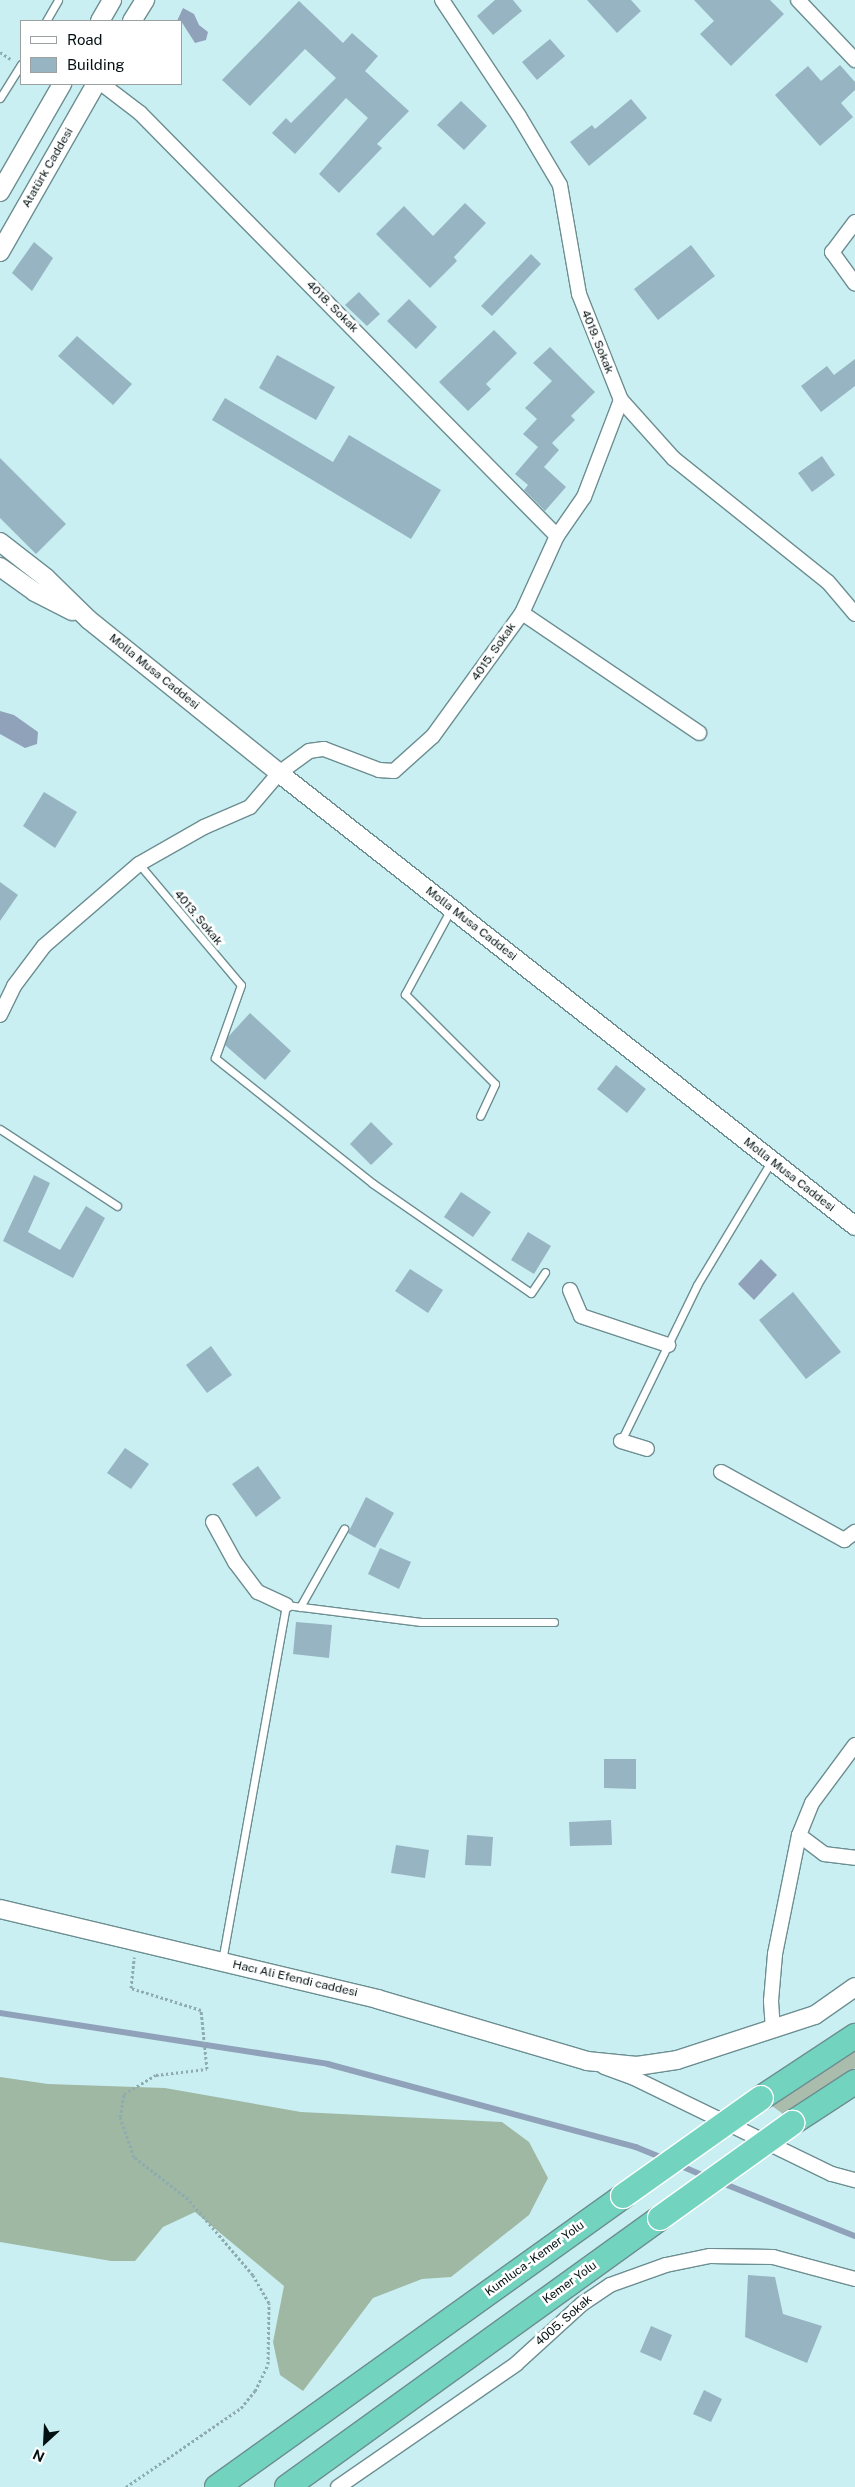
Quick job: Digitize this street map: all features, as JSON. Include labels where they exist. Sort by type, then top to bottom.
[{"type":"highway","name":"Kumluca - Kemer Yolu","points":[[217,2487],[761,2098],[855,2036]]},
{"type":"highway","name":"Kemer Yolu","points":[[287,2487],[792,2123],[855,2082]]},
{"type":"street","points":[[101,20],[112,0]]},
{"type":"street","points":[[133,20],[145,0]]},
{"type":"street","name":"4019. Sokak","points":[[442,0],[519,116],[560,185],[579,294],[621,400],[673,458],[828,582],[855,614]]},
{"type":"street","points":[[798,0],[855,60]]},
{"type":"street","points":[[0,192],[61,85]]},
{"type":"street","name":"Atatürk Caddesi","points":[[0,252],[95,85]]},
{"type":"street","name":"4018. Sokak","points":[[103,85],[140,113],[557,536]]},
{"type":"street","points":[[855,222],[832,252],[855,284]]},
{"type":"street","name":"4015. Sokak","points":[[0,1015],[14,986],[44,946],[139,864],[204,827],[250,807],[279,773],[309,751],[324,749],[378,770],[394,771],[433,736],[522,613],[557,536],[584,497],[621,400]]},
{"type":"street","points":[[0,542],[46,578],[89,620]]},
{"type":"street","points":[[0,567],[35,592],[89,620]]},
{"type":"street","points":[[522,613],[700,733]]},
{"type":"street","name":"Molla Musa Caddesi","points":[[89,620],[279,773],[771,1162],[855,1226]]},
{"type":"street","points":[[570,1290],[581,1316],[668,1345]]},
{"type":"street","points":[[621,1441],[647,1449]]},
{"type":"street","points":[[721,1472],[844,1540],[855,1532]]},
{"type":"street","points":[[213,1522],[235,1562],[258,1592],[293,1606]]},
{"type":"street","points":[[773,2030],[771,2001],[775,1954],[799,1835],[812,1802],[855,1745]]},
{"type":"street","points":[[799,1835],[824,1854],[855,1858]]},
{"type":"street","name":"Hacı Ali Efendi caddesi","points":[[0,1909],[377,1999],[587,2060],[637,2066],[677,2060],[815,2016],[855,1987]]},
{"type":"street","points":[[587,2060],[634,2078],[832,2174],[855,2180]]},
{"type":"street","name":"4005. Sokak","points":[[338,2487],[516,2364],[582,2304],[610,2285],[666,2265],[710,2256],[773,2257],[855,2279]]},
{"type":"street","points":[[566,2285],[582,2304]]},
{"type":"lane","points":[[47,20],[58,0]]},
{"type":"lane","points":[[0,98],[20,66]]},
{"type":"lane","name":"4013. Sokak","points":[[139,864],[241,985],[215,1058],[372,1183],[531,1292],[545,1272]]},
{"type":"lane","points":[[451,908],[405,994],[495,1084],[480,1116]]},
{"type":"lane","points":[[0,1129],[117,1206]]},
{"type":"lane","points":[[621,1441],[697,1285],[771,1162]]},
{"type":"lane","points":[[221,1962],[293,1606],[344,1529]]},
{"type":"lane","points":[[293,1606],[421,1622],[554,1622]]},
{"type":"path","points":[[126,2487],[242,2408],[255,2391],[268,2364],[269,2303],[253,2275],[188,2199],[134,2157],[120,2117],[124,2094],[156,2075],[208,2069],[201,2010],[131,1988],[136,1942]]},
{"type":"green space","points":[[855,2049],[855,2068],[786,2116],[772,2106]]},
{"type":"green space","points":[[0,2077],[48,2084],[165,2088],[301,2112],[502,2122],[529,2142],[548,2178],[529,2215],[451,2277],[422,2279],[373,2298],[303,2391],[280,2375],[273,2342],[284,2286],[195,2212],[163,2227],[135,2261],[111,2261],[0,2242]]},
{"type":"water","points":[[183,8],[194,14],[199,25],[208,32],[206,40],[195,43],[182,20],[177,20]]},
{"type":"water","points":[[0,711],[14,715],[38,732],[37,744],[25,748],[0,734]]},
{"type":"water","points":[[761,1259],[777,1275],[754,1300],[738,1284]]},
{"type":"building","points":[[495,0],[513,0],[522,11],[493,35],[477,16]]},
{"type":"building","points":[[587,0],[631,0],[641,11],[617,33]]},
{"type":"building","points":[[694,0],[770,0],[784,14],[731,66],[700,34],[714,21]]},
{"type":"building","points":[[299,1],[343,43],[352,33],[378,56],[365,71],[409,111],[377,144],[382,148],[339,193],[319,174],[368,118],[346,98],[295,154],[272,133],[286,118],[291,123],[336,78],[305,49],[250,106],[222,80]]},
{"type":"building","points":[[550,39],[565,56],[537,80],[522,62]]},
{"type":"building","points":[[840,65],[855,82],[855,90],[841,103],[853,117],[820,146],[775,95],[808,66],[821,81]]},
{"type":"building","points":[[631,99],[647,118],[589,166],[570,142],[592,125],[595,129]]},
{"type":"building","points":[[461,101],[487,126],[464,150],[437,125]]},
{"type":"building","points":[[465,203],[486,223],[454,257],[457,261],[430,288],[376,234],[404,206],[433,236]]},
{"type":"building","points":[[34,242],[53,258],[32,291],[12,273]]},
{"type":"building","points":[[691,245],[715,276],[658,320],[634,289]]},
{"type":"building","points":[[531,254],[541,264],[492,316],[481,306]]},
{"type":"building","points":[[359,292],[380,314],[367,326],[345,305]]},
{"type":"building","points":[[409,299],[437,327],[416,349],[387,321]]},
{"type":"building","points":[[494,330],[517,353],[486,384],[491,389],[468,411],[439,382]]},
{"type":"building","points":[[77,336],[132,384],[113,405],[58,356]]},
{"type":"building","points":[[550,347],[595,392],[571,416],[575,420],[552,443],[559,450],[544,467],[566,487],[545,511],[524,490],[528,485],[515,474],[538,447],[523,434],[537,419],[525,408],[552,381],[533,363]]},
{"type":"building","points":[[277,355],[335,387],[316,420],[259,388]]},
{"type":"building","points":[[855,359],[855,386],[821,412],[801,386],[827,366],[834,375]]},
{"type":"building","points":[[225,398],[333,462],[349,435],[441,490],[411,539],[212,420]]},
{"type":"building","points":[[822,456],[835,475],[812,492],[798,473]]},
{"type":"building","points":[[0,458],[66,524],[36,554],[0,518]]},
{"type":"building","points":[[44,792],[77,812],[55,848],[23,826]]},
{"type":"building","points":[[0,882],[18,895],[0,921]]},
{"type":"building","points":[[250,1013],[291,1051],[265,1080],[225,1045],[228,1037]]},
{"type":"building","points":[[616,1065],[646,1089],[627,1113],[597,1089]]},
{"type":"building","points":[[371,1122],[393,1144],[371,1165],[350,1144]]},
{"type":"building","points":[[34,1175],[50,1183],[28,1232],[60,1250],[86,1206],[105,1218],[73,1278],[3,1241]]},
{"type":"building","points":[[461,1192],[491,1212],[473,1237],[444,1217]]},
{"type":"building","points":[[528,1232],[551,1246],[534,1274],[511,1260]]},
{"type":"building","points":[[410,1269],[443,1290],[428,1313],[395,1291]]},
{"type":"building","points":[[793,1292],[841,1352],[806,1379],[759,1320]]},
{"type":"building","points":[[211,1346],[232,1375],[207,1393],[186,1365]]},
{"type":"building","points":[[125,1448],[149,1464],[131,1489],[107,1473]]},
{"type":"building","points":[[258,1466],[281,1498],[256,1517],[232,1484]]},
{"type":"building","points":[[366,1497],[394,1513],[375,1548],[348,1533]]},
{"type":"building","points":[[380,1548],[411,1562],[399,1589],[368,1574]]},
{"type":"building","points":[[296,1622],[332,1625],[329,1658],[293,1654]]},
{"type":"building","points":[[604,1759],[636,1759],[636,1789],[604,1788]]},
{"type":"building","points":[[611,1820],[612,1845],[570,1846],[569,1822]]},
{"type":"building","points":[[467,1835],[493,1837],[491,1866],[465,1865]]},
{"type":"building","points":[[396,1845],[429,1850],[425,1878],[391,1873]]},
{"type":"building","points":[[748,2275],[775,2277],[783,2314],[822,2326],[807,2363],[745,2337]]},
{"type":"building","points":[[651,2326],[672,2335],[661,2361],[640,2352]]},
{"type":"building","points":[[704,2390],[722,2399],[711,2422],[693,2414]]},
{"type":"waterway","points":[[0,2013],[328,2064],[636,2147],[666,2159]]},
{"type":"waterway","points":[[679,2165],[707,2177]]},
{"type":"waterway","points":[[720,2182],[855,2236]]}]
